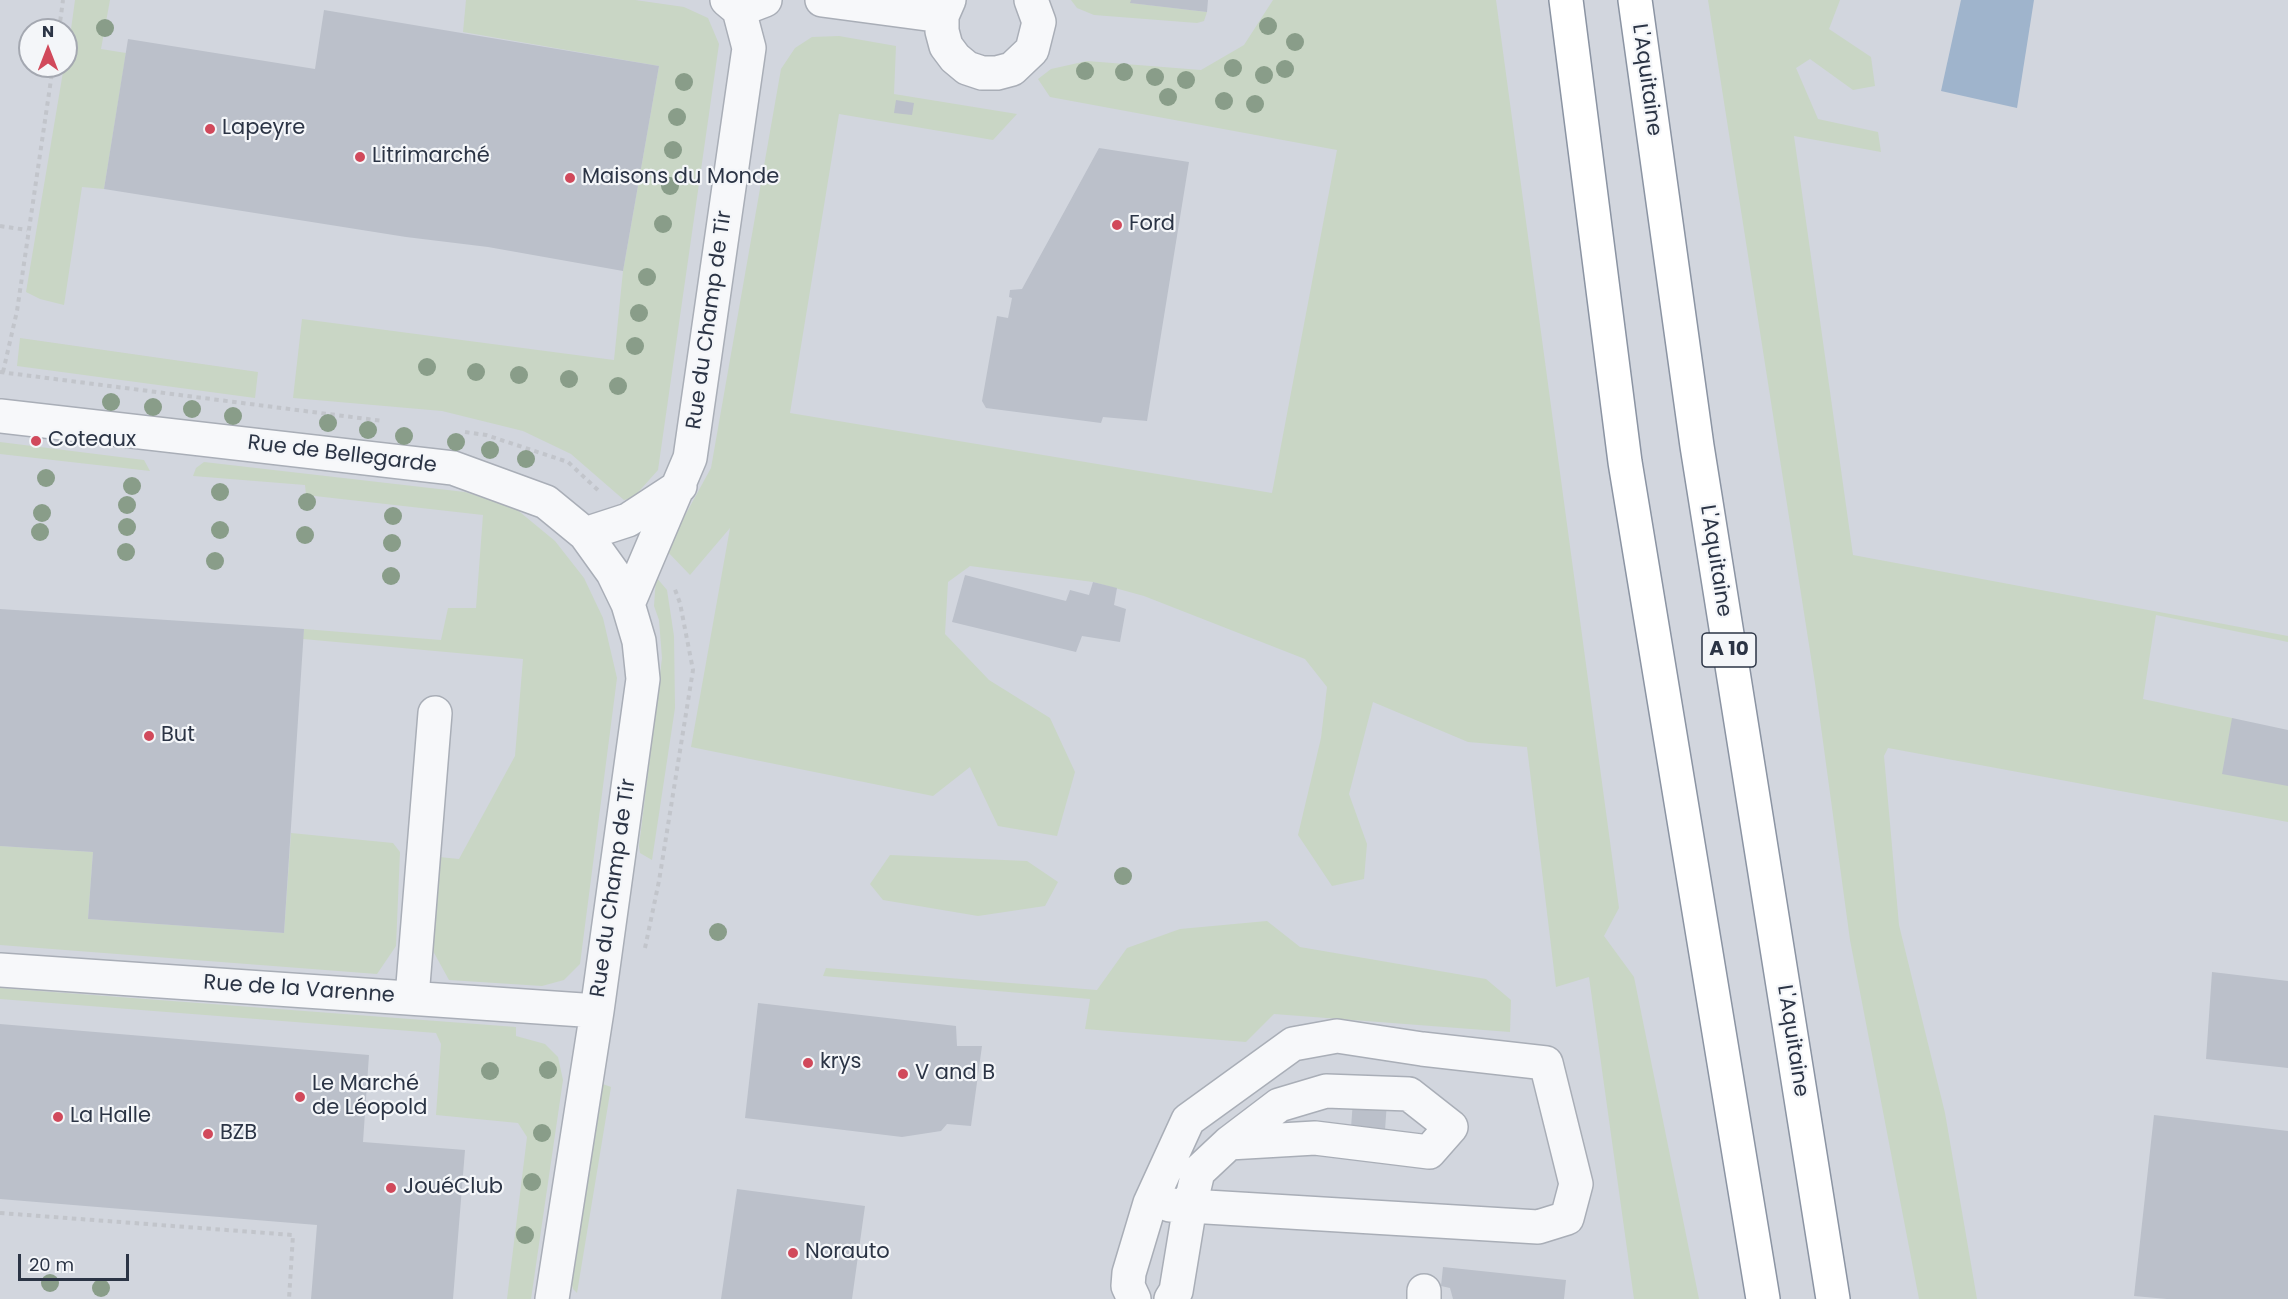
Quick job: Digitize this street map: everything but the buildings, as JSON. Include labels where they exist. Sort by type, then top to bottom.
[{"type":"highway","points":[[1566,0],[1625,462],[1763,1299]]},
{"type":"highway","name":"L'Aquitaine","points":[[1635,0],[1697,446],[1833,1299]]},
{"type":"street","points":[[822,0],[946,8],[944,39],[955,58],[967,68],[982,73],[997,73],[1012,69],[1032,50],[1039,22],[1031,0]]},
{"type":"street","name":"Rue du Champ de Tir","points":[[552,1299],[597,1011],[643,679],[639,641],[628,604],[690,458],[749,48],[743,3]]},
{"type":"street","name":"Rue de Bellegarde","points":[[0,416],[453,468],[546,502],[585,534],[613,573],[628,604]]},
{"type":"street","points":[[585,534],[628,520],[680,486]]},
{"type":"street","points":[[412,997],[435,713]]},
{"type":"street","name":"Rue de la Varenne","points":[[0,970],[597,1011]]},
{"type":"street","points":[[1134,1299],[1128,1286],[1129,1273],[1150,1203],[1188,1120],[1293,1044],[1337,1036],[1422,1049],[1546,1063],[1576,1184],[1567,1218],[1538,1227],[1150,1203]]},
{"type":"street","points":[[1171,1299],[1176,1291],[1197,1172],[1229,1143],[1279,1105],[1326,1091],[1409,1094],[1451,1127],[1428,1152],[1315,1138],[1229,1143]]},
{"type":"path","points":[[61,18],[63,0]]},
{"type":"path","points":[[3,372],[17,311],[27,230],[51,78]]},
{"type":"path","points":[[0,226],[27,230]]},
{"type":"path","points":[[0,1213],[293,1235],[289,1299]]},
{"type":"shaded area","points":[[0,0],[2288,0],[2288,1299],[0,1299]]},
{"type":"green space","points":[[75,0],[110,0],[101,49],[126,53],[104,189],[82,187],[64,305],[40,299],[26,292],[62,78],[78,78],[78,18],[73,18]]},
{"type":"green space","points":[[466,0],[635,0],[684,7],[708,18],[719,44],[658,470],[633,498],[624,500],[571,454],[523,431],[442,411],[293,398],[302,319],[614,360],[623,271],[659,66],[463,32]]},
{"type":"green space","points":[[1071,0],[1131,0],[1131,3],[1207,12],[1204,21],[1197,23],[1094,15],[1077,8]]},
{"type":"green space","points":[[1273,0],[1496,0],[1619,908],[1604,936],[1634,977],[1699,1299],[1634,1299],[1589,977],[1556,987],[1527,747],[1468,742],[1373,702],[1349,794],[1367,844],[1364,879],[1332,886],[1298,835],[1321,738],[1327,687],[1305,659],[1144,596],[1093,582],[970,566],[948,582],[945,634],[989,680],[1050,718],[1075,772],[1057,836],[998,826],[970,767],[933,796],[691,747],[730,528],[690,575],[666,550],[711,468],[781,69],[795,48],[812,37],[839,36],[896,46],[894,94],[1017,114],[993,140],[839,114],[790,413],[1272,493],[1337,150],[1050,97],[1038,79],[1051,69],[1087,61],[1201,70],[1244,45]]},
{"type":"green space","points":[[1708,0],[1840,0],[1829,29],[1871,57],[1875,86],[1853,90],[1810,59],[1796,68],[1818,119],[1878,132],[1881,152],[1794,136],[1853,555],[2288,636],[2288,642],[2156,615],[2143,699],[2232,718],[2288,743],[2288,822],[1888,748],[1884,756],[1899,925],[1945,1113],[1977,1299],[1919,1299],[1850,940],[1815,683]]},
{"type":"green space","points":[[20,338],[258,372],[255,398],[17,366]]},
{"type":"green space","points":[[0,442],[144,460],[150,471],[0,454]]},
{"type":"green space","points":[[204,462],[465,492],[515,508],[555,541],[584,578],[603,618],[617,678],[580,964],[564,980],[542,986],[449,980],[433,951],[439,857],[459,859],[515,756],[523,659],[303,639],[304,629],[441,640],[448,608],[476,608],[483,515],[306,495],[305,485],[193,476],[196,468]]},
{"type":"green space","points":[[656,577],[667,590],[674,636],[675,708],[652,860],[640,853],[639,846],[662,658],[659,620],[654,606]]},
{"type":"green space","points":[[291,833],[393,843],[400,852],[396,946],[377,974],[0,945],[0,846],[93,852],[88,919],[284,933]]},
{"type":"green space","points":[[890,855],[1027,861],[1058,882],[1045,906],[978,916],[883,900],[870,884]]},
{"type":"green space","points":[[1267,921],[1300,947],[1486,979],[1511,1000],[1510,1032],[1274,1014],[1246,1042],[1085,1029],[1090,999],[823,976],[826,968],[1097,990],[1127,948],[1180,929]]},
{"type":"green space","points":[[0,988],[516,1027],[516,1036],[545,1044],[558,1057],[563,1080],[531,1299],[507,1299],[527,1137],[518,1123],[436,1115],[441,1044],[436,1033],[0,999]]},
{"type":"green space","points":[[600,1083],[611,1087],[577,1293],[571,1281]]},
{"type":"water","points":[[1961,0],[2034,0],[2017,108],[1941,91]]},
{"type":"place","name":"Lapeyre","points":[[210,129]]},
{"type":"place","name":"Litrimarché","points":[[360,157]]},
{"type":"place","name":"Maisons du Monde","points":[[570,178]]},
{"type":"place","name":"Ford","points":[[1117,225]]},
{"type":"place","name":"Coteaux","points":[[36,441]]},
{"type":"place","name":"But","points":[[149,736]]},
{"type":"place","name":"krys","points":[[808,1063]]},
{"type":"place","name":"V and B","points":[[903,1074]]},
{"type":"place","name":"Le Marché de Léopold","points":[[300,1097]]},
{"type":"place","name":"La Halle","points":[[58,1117]]},
{"type":"place","name":"BZB","points":[[208,1134]]},
{"type":"place","name":"JouéClub","points":[[391,1188]]},
{"type":"place","name":"Norauto","points":[[793,1253]]}]
